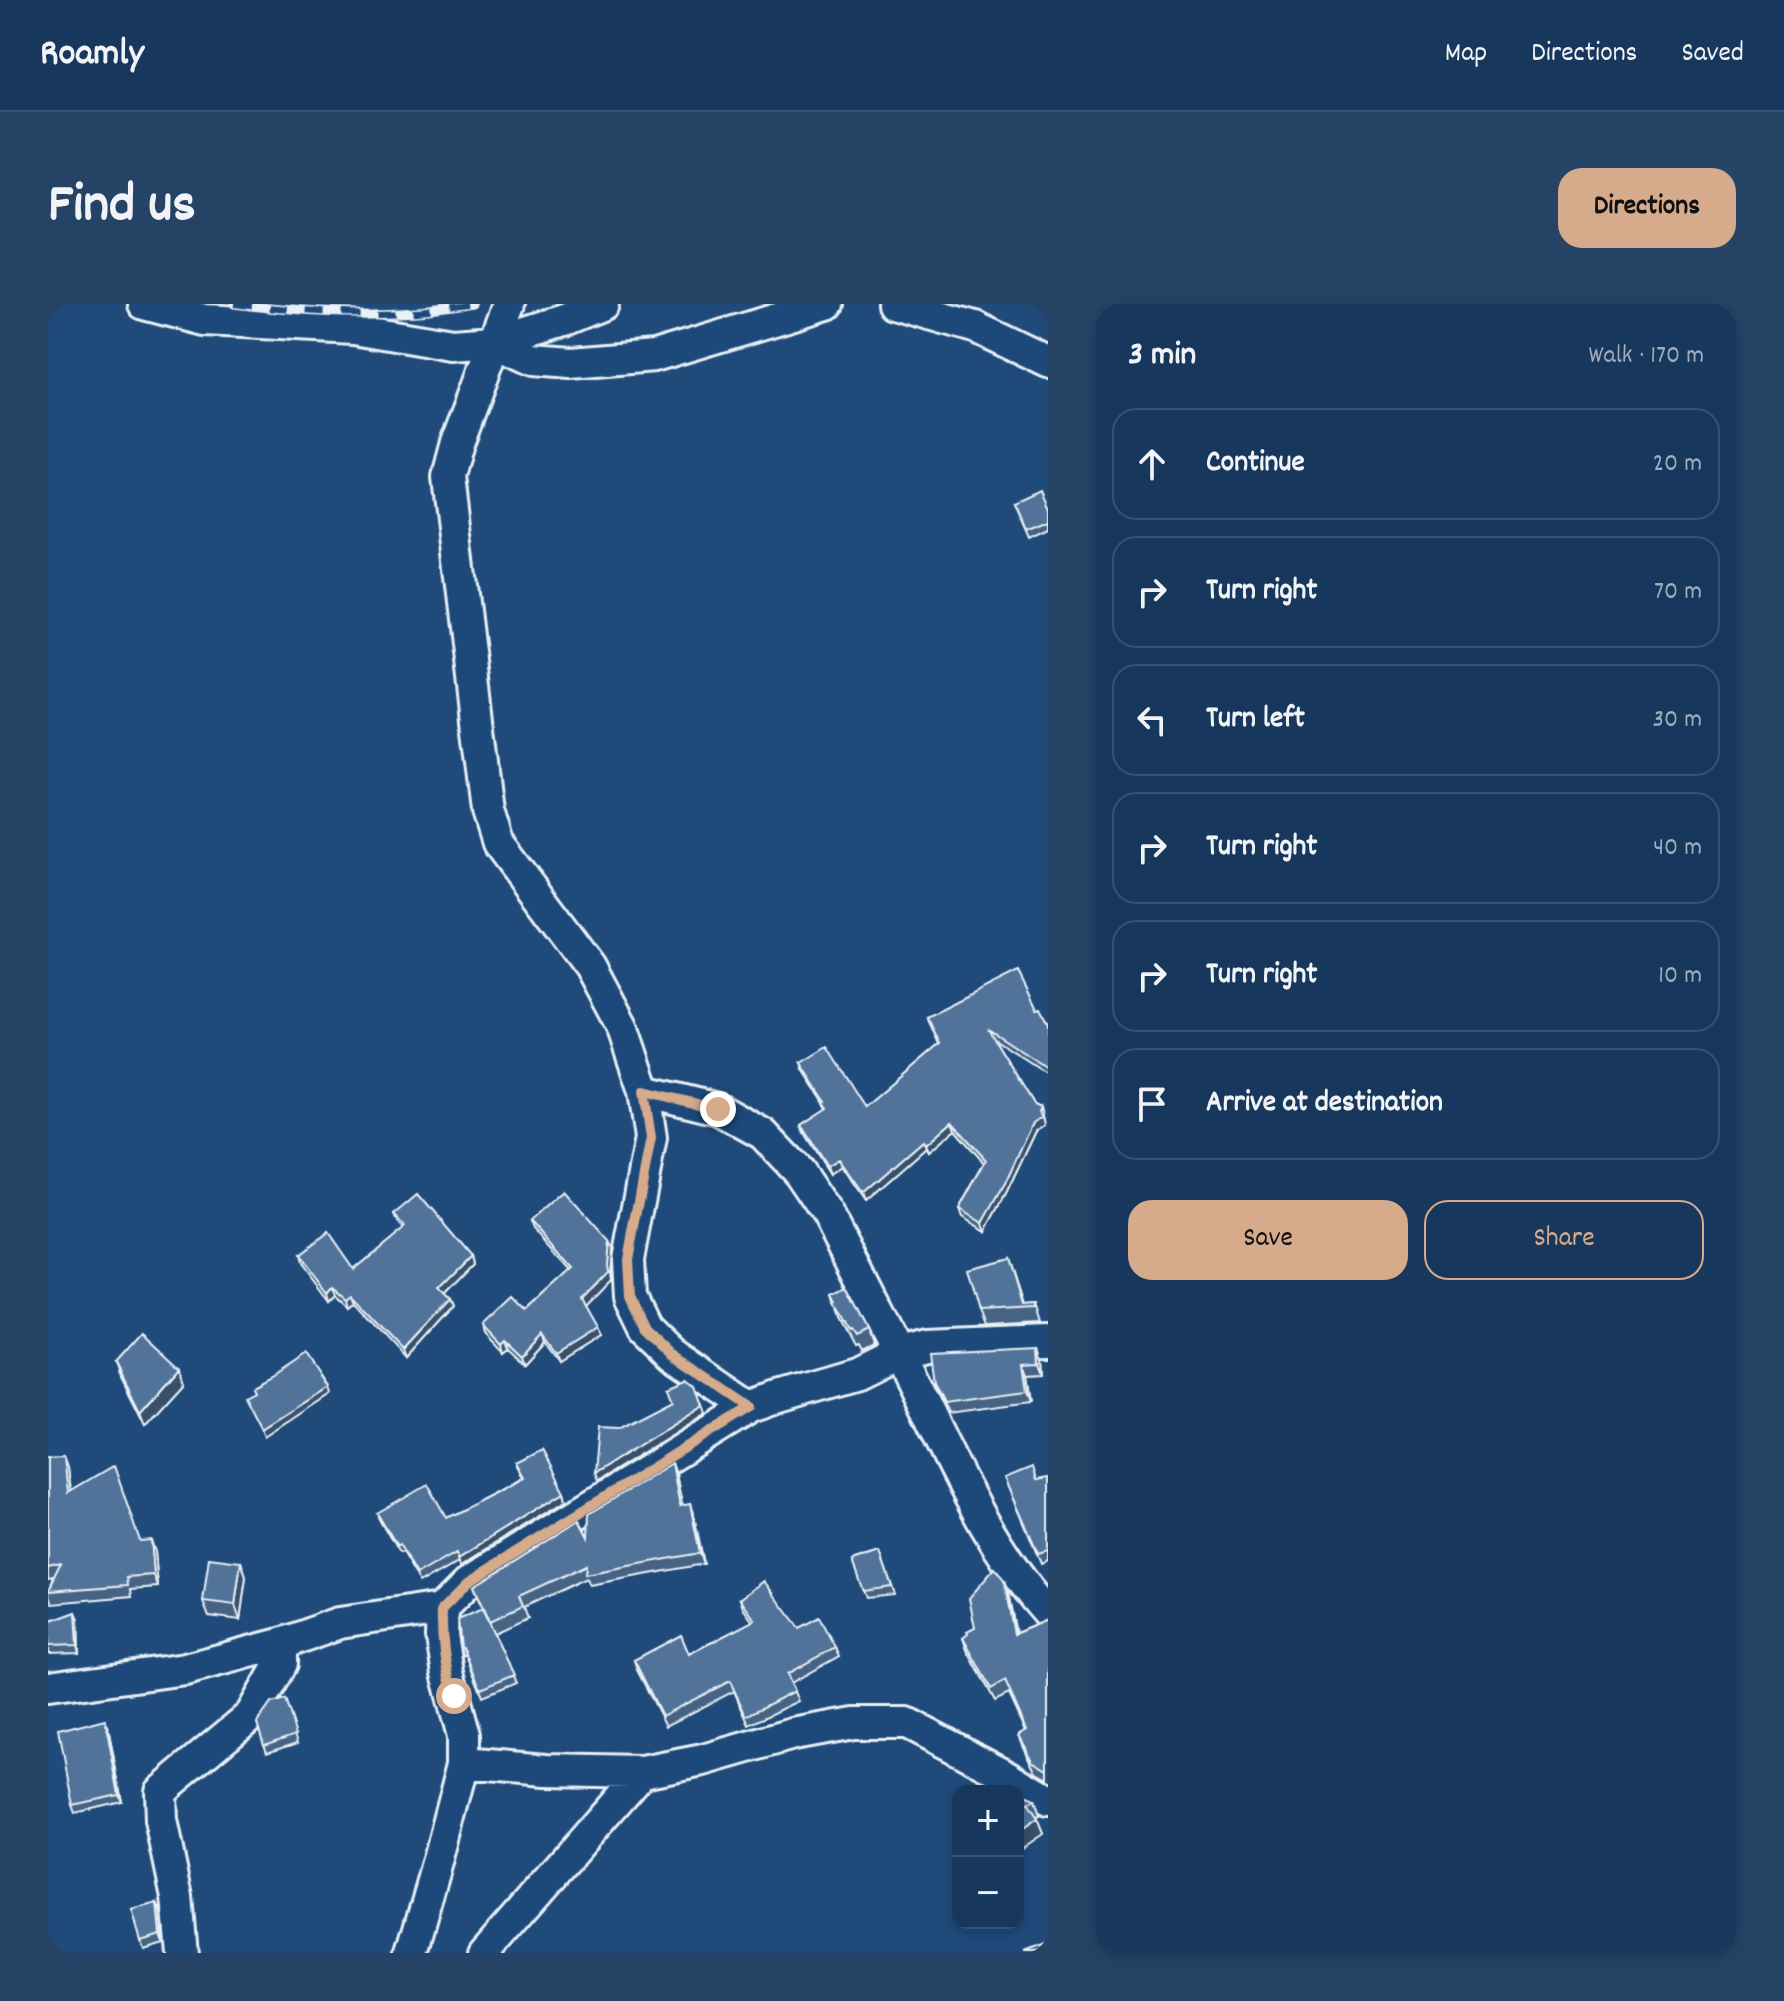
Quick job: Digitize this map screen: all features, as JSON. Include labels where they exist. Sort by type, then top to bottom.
[{"type":"street","points":[[144,304],[205,320],[353,328],[453,345],[494,342],[603,304]]},
{"type":"street","points":[[509,304],[457,443],[448,477],[488,811],[498,843],[590,966],[622,1026],[644,1091],[651,1138],[628,1259],[630,1296],[645,1327],[673,1354],[751,1407]]},
{"type":"street","points":[[494,342],[533,360],[571,363],[654,356],[827,304]]},
{"type":"street","points":[[893,304],[975,327],[1048,362]]},
{"type":"street","points":[[644,1091],[718,1109],[763,1134],[799,1172],[828,1215],[978,1511],[1010,1563],[1048,1613]]},
{"type":"street","points":[[48,1688],[185,1669],[280,1644],[340,1623],[442,1608],[469,1581],[751,1407],[857,1374],[899,1353],[927,1346],[1048,1341]]},
{"type":"street","points":[[412,1953],[464,1763],[464,1735],[447,1672],[441,1635],[442,1608]]},
{"type":"street","points":[[182,1953],[177,1897],[161,1821],[160,1791],[251,1715],[280,1664],[280,1644]]},
{"type":"street","points":[[464,1763],[547,1770],[642,1772],[703,1760],[793,1734],[854,1723],[907,1723],[1048,1800]]},
{"type":"street","points":[[484,1953],[642,1772]]},
{"type":"building","points":[[1040,490],[1048,508],[1048,520],[1026,529],[1014,502]]},
{"type":"building","points":[[1018,971],[1048,1024],[1048,1068],[988,1029],[1034,1104],[1041,1107],[1039,1112],[1042,1117],[1033,1123],[983,1223],[959,1209],[986,1160],[952,1122],[926,1145],[923,1141],[863,1193],[839,1159],[827,1166],[801,1125],[827,1108],[801,1063],[827,1047],[865,1107],[940,1043],[927,1017]]},
{"type":"building","points":[[564,1191],[609,1241],[608,1272],[582,1299],[598,1327],[556,1353],[542,1334],[522,1356],[505,1340],[501,1344],[483,1325],[513,1297],[527,1311],[573,1269],[530,1221]]},
{"type":"building","points":[[418,1194],[471,1256],[439,1288],[450,1299],[403,1350],[350,1294],[345,1298],[332,1287],[327,1293],[298,1255],[328,1233],[353,1269],[405,1226],[394,1214]]},
{"type":"building","points":[[1008,1258],[1022,1305],[1034,1304],[1034,1308],[979,1311],[967,1269]]},
{"type":"building","points":[[847,1287],[869,1330],[857,1336],[851,1331],[834,1294]]},
{"type":"building","points":[[142,1333],[179,1367],[140,1411],[116,1362]]},
{"type":"building","points":[[1038,1348],[1039,1363],[1023,1364],[1027,1391],[944,1402],[934,1382],[930,1353]]},
{"type":"building","points":[[306,1354],[328,1387],[262,1429],[245,1396],[254,1391],[252,1387]]},
{"type":"building","points":[[687,1379],[697,1386],[704,1405],[594,1473],[598,1427],[619,1428],[673,1400],[668,1387]]},
{"type":"building","points":[[542,1450],[564,1492],[459,1557],[457,1552],[417,1575],[377,1513],[427,1484],[446,1518],[525,1478],[517,1463]]},
{"type":"building","points":[[64,1456],[68,1493],[114,1466],[140,1541],[151,1540],[154,1575],[127,1577],[128,1585],[48,1591],[61,1565],[48,1568],[48,1457]]},
{"type":"building","points":[[672,1463],[680,1506],[690,1504],[700,1553],[585,1574],[586,1565],[519,1596],[523,1606],[490,1621],[474,1586],[579,1520],[588,1537],[589,1514]]},
{"type":"building","points":[[1032,1467],[1036,1480],[1048,1478],[1048,1551],[1038,1554],[1005,1478]]},
{"type":"building","points":[[880,1552],[892,1587],[863,1591],[852,1561]]},
{"type":"building","points":[[209,1558],[241,1562],[235,1605],[203,1601]]},
{"type":"building","points":[[995,1568],[1004,1581],[1014,1634],[1048,1620],[1048,1770],[1033,1761],[1019,1735],[1027,1730],[1005,1681],[991,1689],[963,1638],[975,1628],[969,1598]]},
{"type":"building","points":[[764,1581],[799,1628],[819,1617],[835,1647],[787,1674],[795,1691],[746,1716],[730,1681],[662,1716],[634,1660],[681,1635],[689,1654],[755,1620],[740,1599]]},
{"type":"building","points":[[483,1608],[514,1675],[480,1689],[460,1647],[457,1619]]},
{"type":"building","points":[[75,1612],[77,1645],[48,1646],[48,1622]]},
{"type":"building","points":[[284,1699],[296,1734],[264,1745],[257,1723],[271,1703]]},
{"type":"building","points":[[105,1719],[119,1795],[72,1805],[58,1731]]},
{"type":"building","points":[[1024,1795],[1034,1801],[1027,1804],[1037,1819],[1024,1828]]},
{"type":"building","points":[[157,1903],[160,1934],[140,1940],[131,1910]]},
{"type":"building","points":[[1048,1944],[1048,1953],[1025,1953]]},
{"type":"railway","points":[[234,304],[349,313],[425,310],[473,304]]},
{"type":"route","points":[[454,1696],[441,1635],[442,1608],[469,1581],[751,1407],[673,1354],[645,1327],[630,1296],[628,1259],[651,1138],[644,1091],[718,1109]]}]
